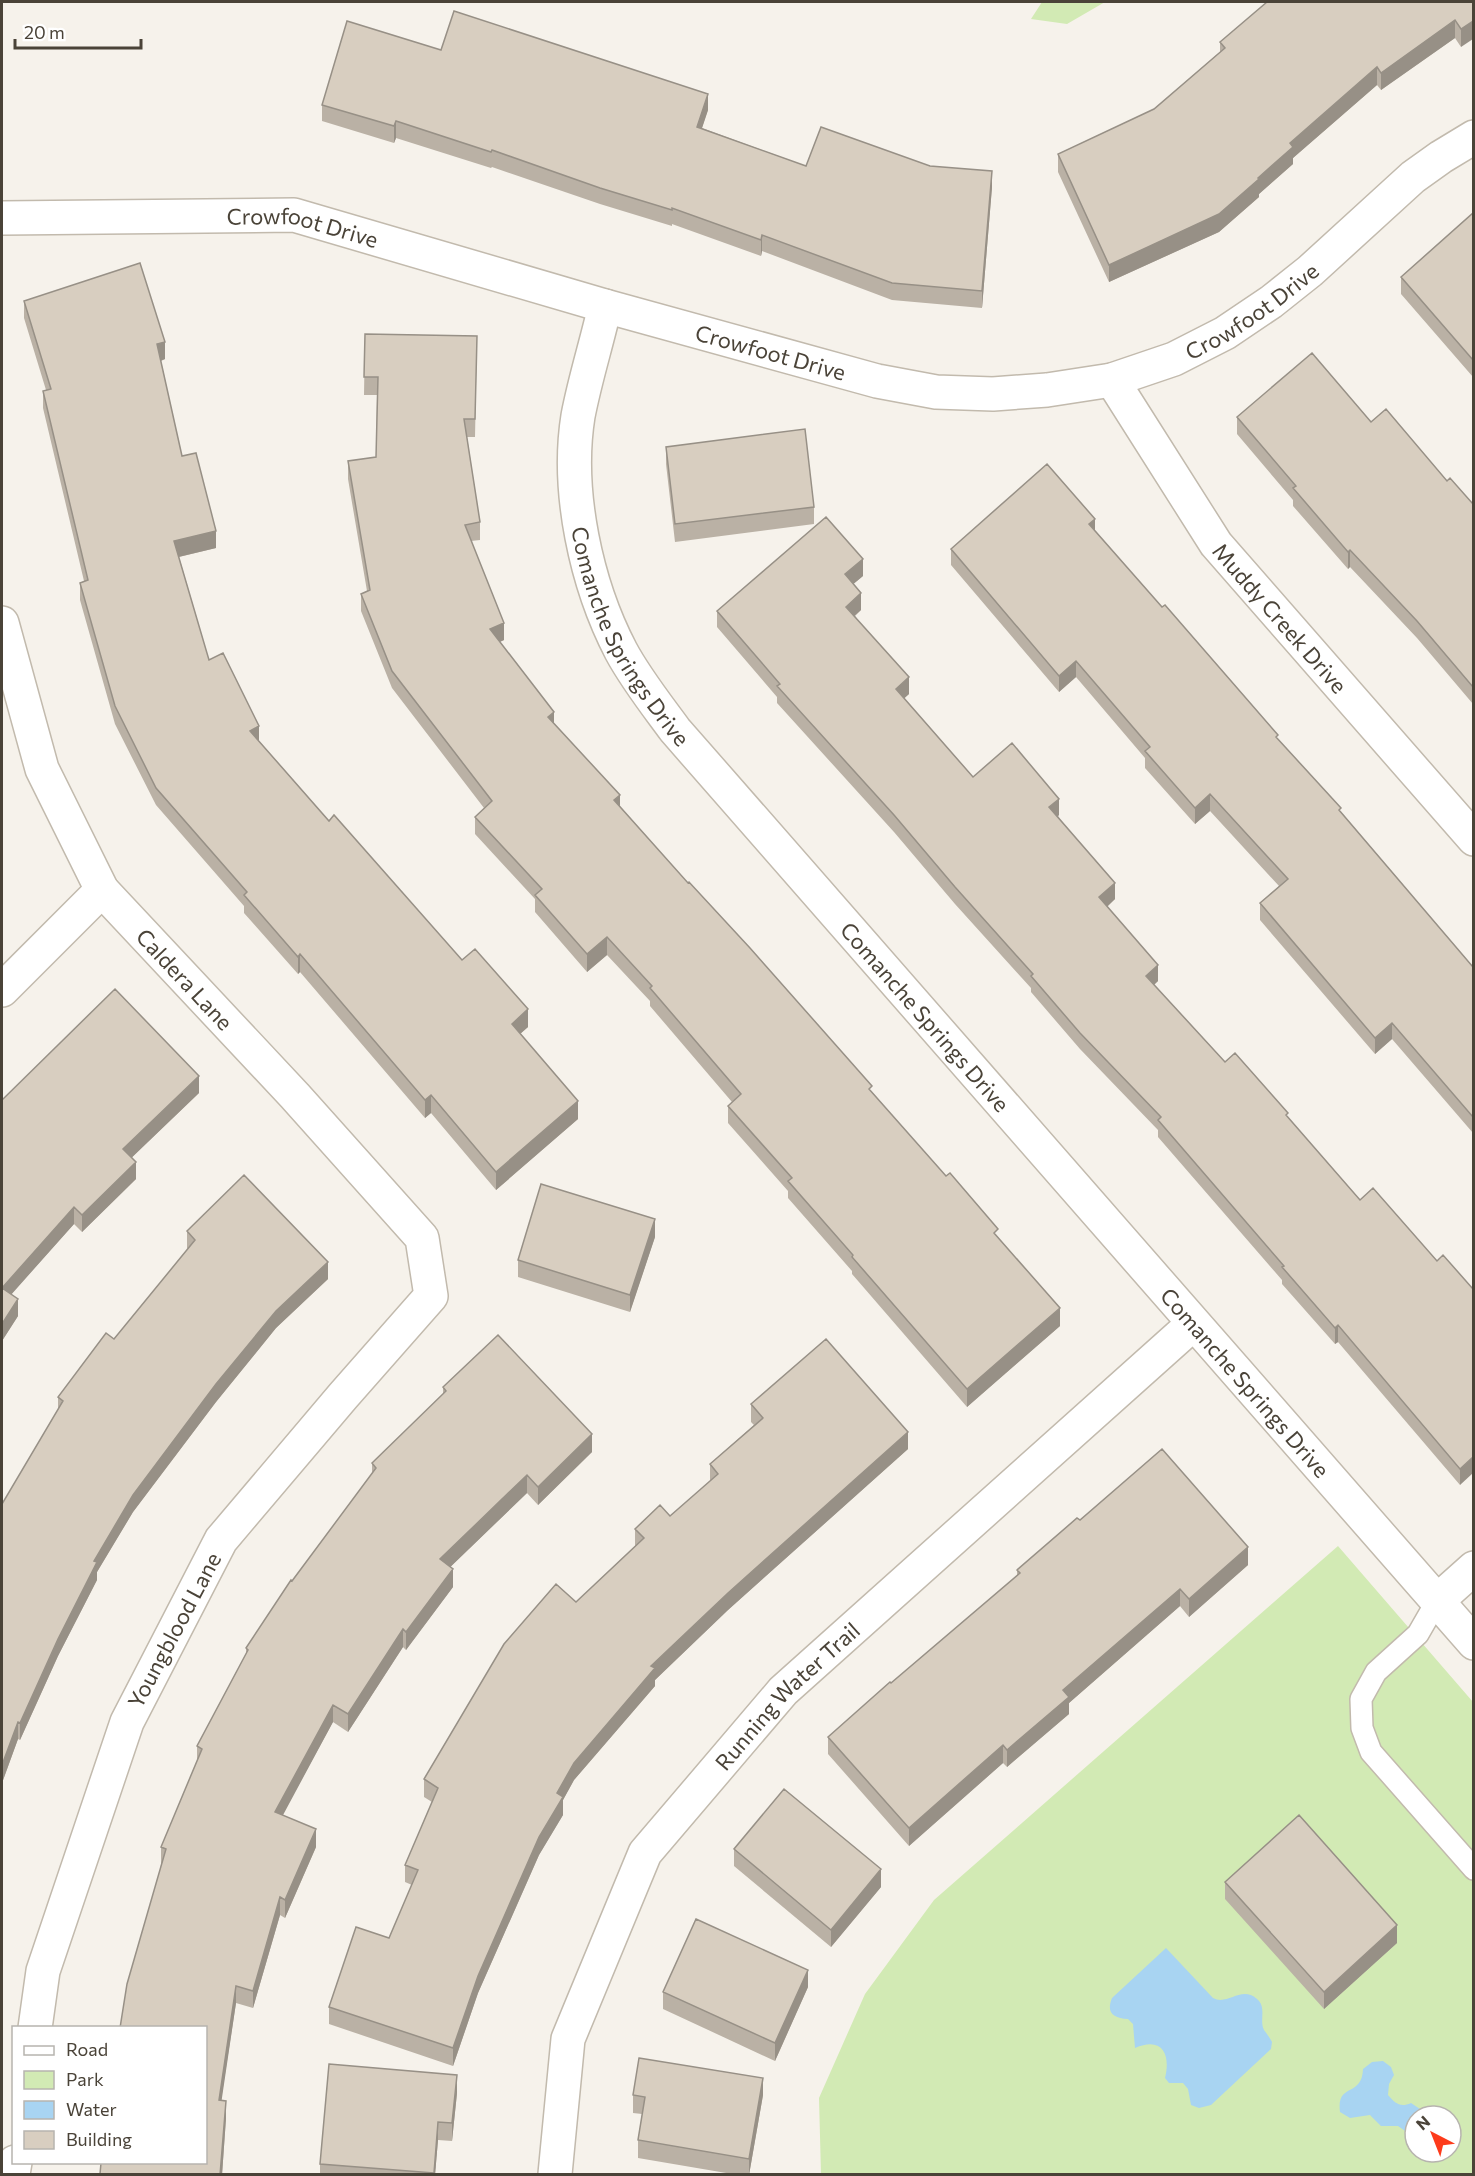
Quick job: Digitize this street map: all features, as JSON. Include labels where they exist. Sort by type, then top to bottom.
[{"type":"street","name":"Crowfoot Drive","points":[[2,218],[294,215],[606,306],[877,381],[936,392],[993,394],[1047,390],[1112,380],[1174,359],[1225,333],[1262,309],[1310,271],[1413,177],[1473,137]]},
{"type":"street","name":"Comanche Springs Drive","points":[[606,306],[578,417],[574,470],[587,560],[600,603],[621,651],[644,688],[675,730],[1473,1643]]},
{"type":"street","name":"Muddy Creek Drive","points":[[1112,380],[1216,544],[1473,839]]},
{"type":"street","name":"Caldera Lane","points":[[2,623],[42,770],[102,890],[287,1088],[422,1238],[431,1296]]},
{"type":"street","points":[[2,990],[102,890]]},
{"type":"street","name":"Youngblood Lane","points":[[35,2026],[43,1971],[127,1722],[221,1540],[431,1296]]},
{"type":"street","name":"Running Water Trail","points":[[555,2175],[568,2039],[645,1853],[783,1691],[1193,1324]]},
{"type":"street","points":[[1437,1601],[1473,1568]]},
{"type":"lane","points":[[1437,1601],[1418,1635],[1376,1672],[1362,1699],[1362,1728],[1371,1752],[1473,1869]]},
{"type":"green space","points":[[1042,2],[1105,2],[1067,24],[1031,19]]},
{"type":"green space","points":[[1338,1546],[1473,1702],[1473,2174],[821,2174],[819,2098],[865,1994],[934,1900]]},
{"type":"water","points":[[1166,1948],[1213,1998],[1224,2000],[1245,1994],[1257,1999],[1262,2006],[1264,2030],[1272,2042],[1271,2049],[1211,2105],[1199,2108],[1191,2105],[1188,2089],[1183,2083],[1169,2083],[1165,2078],[1167,2062],[1162,2050],[1152,2044],[1135,2048],[1133,2024],[1128,2019],[1115,2016],[1110,2011],[1112,1998]]},
{"type":"water","points":[[1383,2061],[1391,2067],[1394,2075],[1389,2084],[1388,2095],[1398,2104],[1403,2105],[1403,2130],[1398,2126],[1381,2126],[1370,2115],[1350,2118],[1340,2112],[1342,2097],[1358,2084],[1362,2078],[1363,2069],[1372,2062]]},
{"type":"building","points":[[1267,2],[1473,2],[1473,21],[1461,29],[1455,20],[1381,73],[1377,67],[1290,143],[1293,147],[1219,214],[1109,265],[1058,154],[1154,109],[1225,48],[1220,42]]},
{"type":"building","points":[[454,11],[708,94],[697,127],[806,166],[821,127],[930,166],[992,171],[982,291],[892,283],[762,235],[761,240],[672,208],[672,210],[600,188],[492,150],[491,152],[396,121],[394,126],[322,105],[347,21],[441,50]]},
{"type":"building","points":[[1473,213],[1473,360],[1401,277]]},
{"type":"building","points":[[140,263],[165,342],[157,344],[182,456],[196,453],[216,531],[174,541],[209,660],[223,653],[259,726],[250,731],[329,821],[334,815],[462,960],[475,949],[528,1009],[512,1024],[578,1101],[496,1172],[431,1095],[425,1100],[300,954],[298,957],[244,895],[247,892],[156,788],[115,706],[80,583],[88,580],[43,391],[51,389],[24,301]]},
{"type":"building","points":[[365,334],[477,336],[475,419],[464,419],[480,522],[465,525],[504,623],[490,629],[554,712],[548,717],[620,795],[614,800],[750,948],[872,1086],[869,1089],[946,1176],[950,1173],[998,1229],[994,1233],[1060,1308],[967,1389],[852,1257],[853,1255],[788,1181],[792,1178],[728,1106],[741,1094],[650,988],[652,986],[607,937],[587,954],[535,895],[542,889],[475,817],[492,801],[392,671],[361,594],[370,590],[348,461],[376,457],[378,377],[364,377]]},
{"type":"building","points":[[1312,353],[1371,422],[1386,409],[1447,481],[1450,478],[1473,504],[1473,687],[1417,621],[1350,550],[1348,552],[1293,488],[1296,486],[1237,417]]},
{"type":"building","points":[[805,429],[814,507],[675,524],[666,447]]},
{"type":"building","points":[[1047,464],[1095,519],[1089,524],[1162,607],[1165,605],[1278,735],[1276,737],[1341,808],[1339,810],[1473,967],[1473,1117],[1392,1023],[1375,1038],[1260,903],[1288,879],[1210,794],[1195,808],[1145,751],[1150,747],[1076,661],[1059,676],[951,549]]},
{"type":"building","points":[[826,517],[863,559],[845,574],[861,593],[846,607],[909,677],[896,689],[973,777],[1012,743],[1059,799],[1049,807],[1115,883],[1099,897],[1158,965],[1146,976],[1225,1062],[1235,1053],[1360,1200],[1373,1188],[1437,1261],[1443,1255],[1473,1289],[1473,1457],[1460,1469],[1338,1325],[1335,1328],[1282,1267],[1284,1266],[1158,1120],[1161,1117],[1080,1033],[1031,976],[1033,974],[777,686],[780,684],[717,611]]},
{"type":"building","points":[[115,989],[199,1076],[123,1149],[136,1162],[82,1215],[74,1207],[2,1288],[2,1100]]},
{"type":"building","points":[[244,1175],[328,1262],[276,1311],[216,1384],[133,1495],[94,1561],[97,1562],[58,1639],[20,1723],[18,1722],[2,1765],[2,1504],[63,1401],[58,1397],[106,1333],[114,1339],[195,1240],[187,1231]]},
{"type":"building","points":[[541,1184],[655,1219],[630,1295],[518,1260]]},
{"type":"building","points":[[2,1288],[18,1299],[2,1324]]},
{"type":"building","points":[[498,1335],[592,1434],[538,1487],[527,1475],[440,1559],[453,1569],[406,1632],[403,1629],[348,1714],[333,1705],[275,1812],[316,1829],[285,1900],[280,1897],[253,1991],[236,1986],[219,2100],[226,2101],[220,2175],[100,2174],[101,2164],[207,2164],[207,2026],[120,2026],[127,1984],[166,1849],[161,1847],[202,1749],[197,1746],[248,1650],[246,1648],[291,1580],[376,1468],[372,1463],[446,1391],[443,1387]]},
{"type":"building","points":[[826,1339],[908,1432],[728,1593],[651,1666],[655,1668],[574,1763],[557,1793],[563,1797],[539,1837],[478,1976],[453,2048],[329,2007],[356,1927],[389,1938],[418,1870],[405,1865],[438,1788],[424,1779],[504,1644],[556,1584],[576,1602],[644,1538],[635,1529],[660,1505],[670,1516],[718,1474],[710,1464],[763,1418],[751,1404]]},
{"type":"building","points":[[1162,1449],[1248,1547],[1189,1599],[1180,1589],[1063,1690],[1069,1697],[1007,1750],[1003,1745],[909,1828],[828,1737],[1020,1573],[1017,1570],[1077,1518],[1080,1520]]},
{"type":"building","points":[[784,1789],[881,1869],[831,1930],[734,1849]]},
{"type":"building","points":[[1299,1815],[1397,1925],[1324,1992],[1225,1882]]},
{"type":"building","points":[[696,1919],[808,1970],[775,2043],[663,1992]]},
{"type":"building","points":[[639,2058],[763,2078],[749,2159],[638,2140],[645,2097],[633,2095]]},
{"type":"building","points":[[329,2064],[457,2075],[452,2123],[438,2122],[434,2173],[320,2164]]}]
